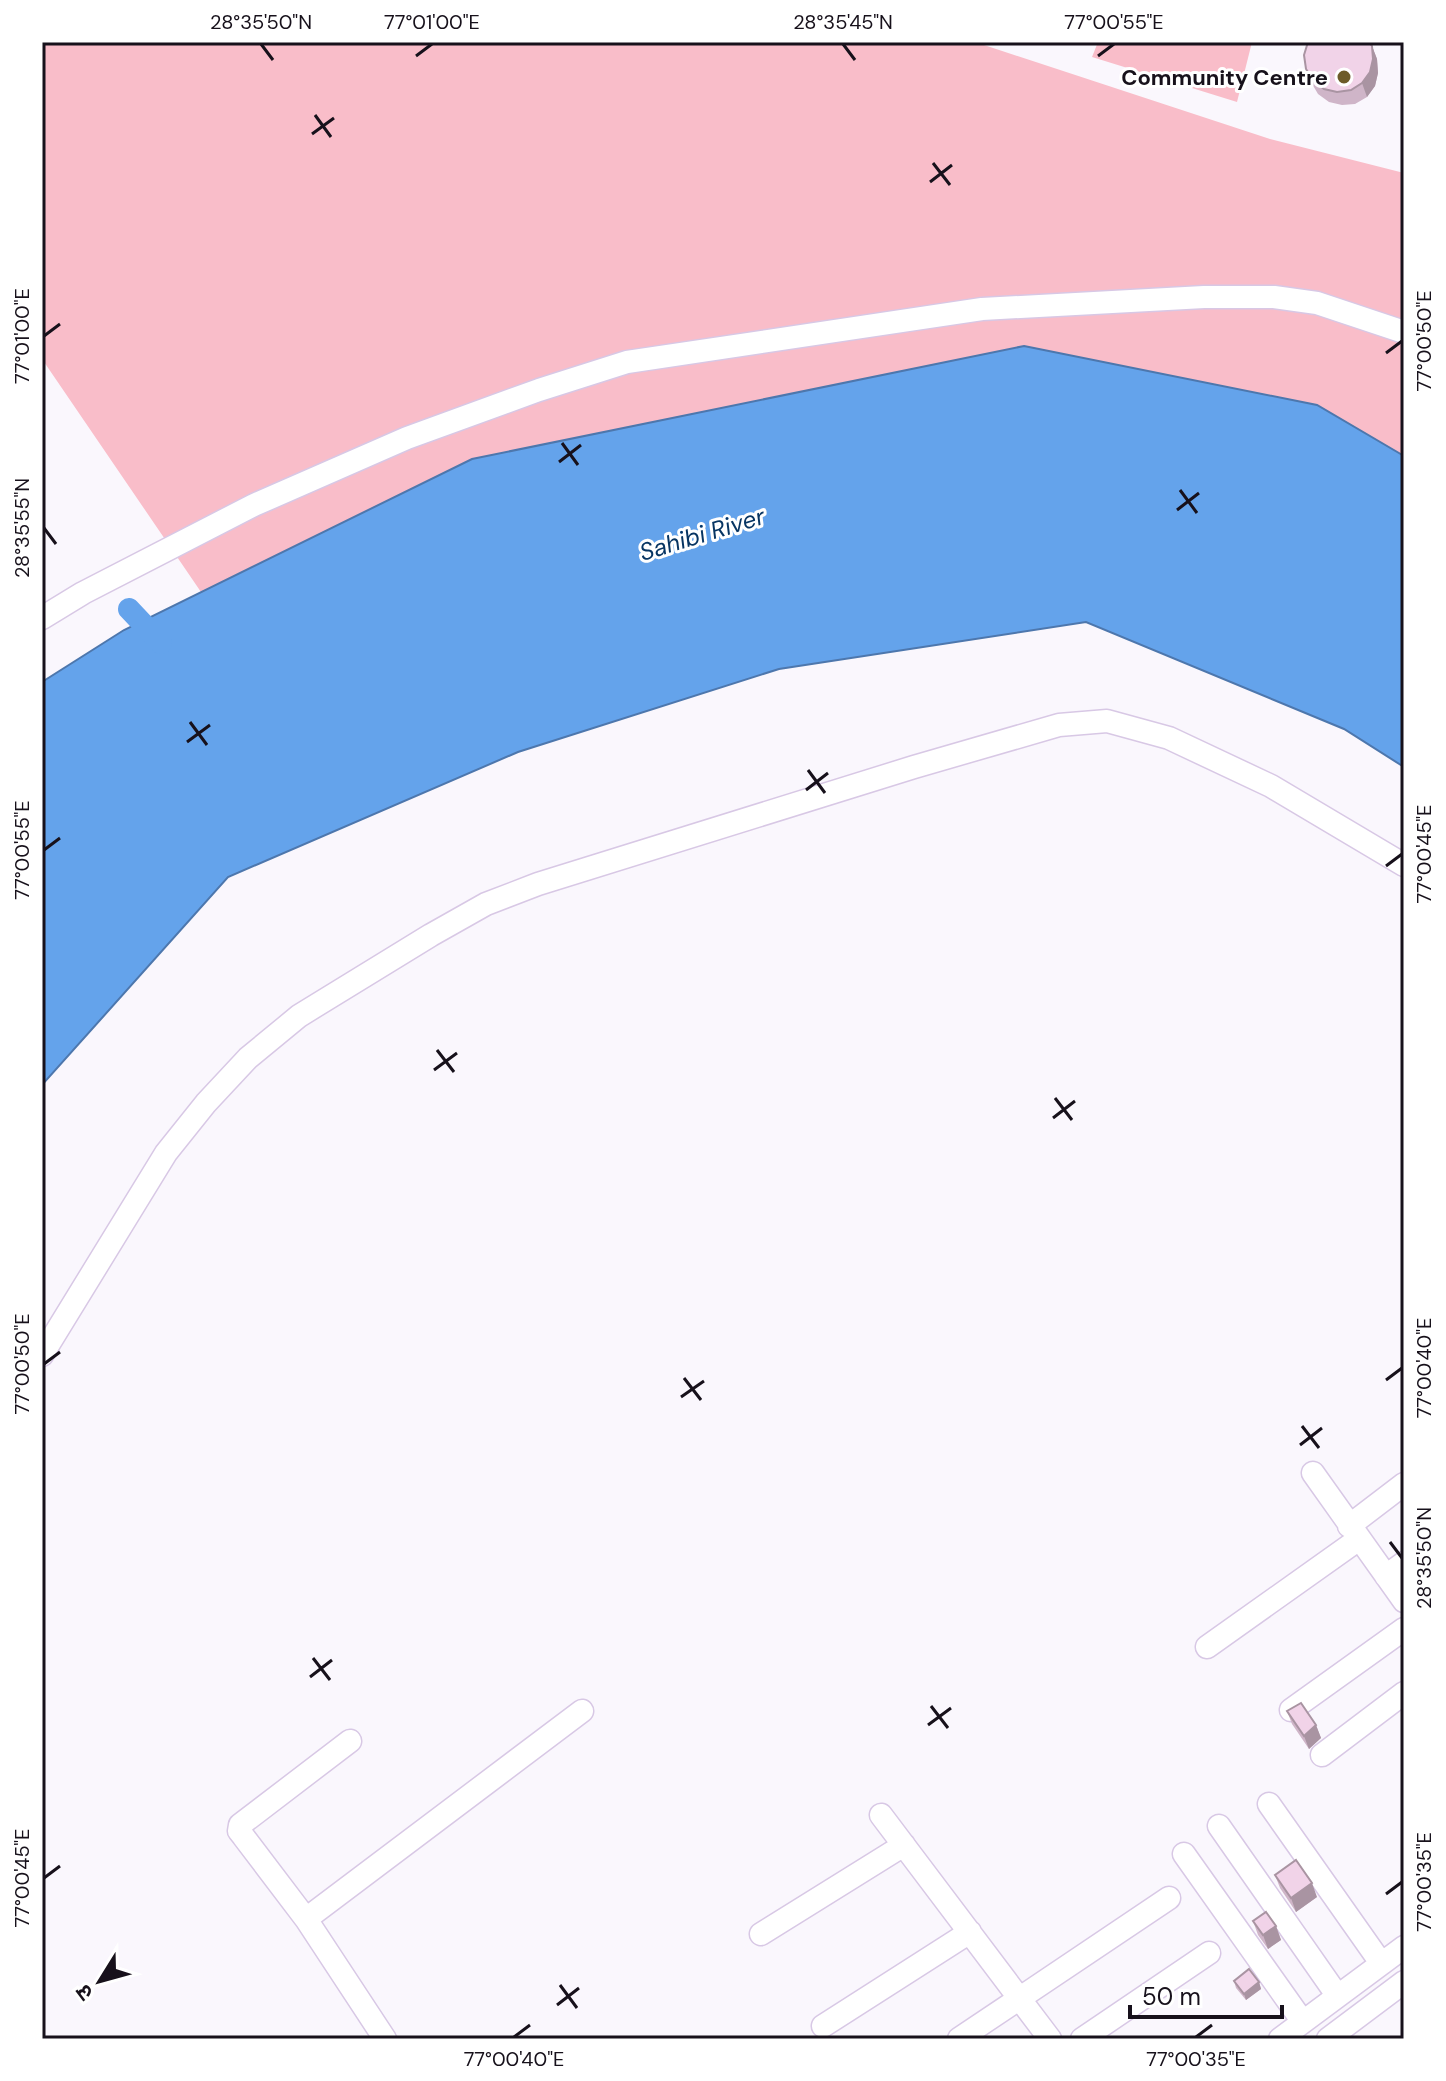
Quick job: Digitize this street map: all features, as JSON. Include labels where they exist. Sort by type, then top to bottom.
[{"type":"street","points":[[42,618],[83,593],[254,505],[407,438],[627,362],[982,309],[1204,297],[1274,297],[1317,303],[1404,332]]},
{"type":"street","points":[[42,1355],[166,1153],[248,1058],[299,1016],[431,935],[486,904],[538,884],[1059,725],[1107,721],[1169,738],[1271,786],[1404,865]]},
{"type":"street","points":[[1313,1473],[1354,1532],[1395,1570],[1404,1601]]},
{"type":"street","points":[[1207,1647],[1354,1532],[1404,1484]]},
{"type":"street","points":[[1291,1710],[1404,1629]]},
{"type":"street","points":[[1322,1755],[1404,1693]]},
{"type":"street","points":[[306,1919],[582,1711]]},
{"type":"street","points":[[350,1741],[240,1825],[239,1831],[306,1919],[385,2039]]},
{"type":"street","points":[[1269,1804],[1381,1963]]},
{"type":"street","points":[[881,1815],[1050,2039]]},
{"type":"street","points":[[1219,1826],[1337,1995]]},
{"type":"street","points":[[761,1934],[904,1845]]},
{"type":"street","points":[[1184,1854],[1303,2022]]},
{"type":"street","points":[[959,2039],[1169,1898]]},
{"type":"street","points":[[823,2026],[970,1932]]},
{"type":"street","points":[[1280,2039],[1404,1947]]},
{"type":"street","points":[[1082,2039],[1209,1953]]},
{"type":"street","points":[[1328,2039],[1404,1982]]},
{"type":"shaded area","points":[[42,42],[975,42],[1270,139],[1404,173],[1404,456],[1317,405],[472,459],[201,592],[42,359]]},
{"type":"shaded area","points":[[1098,42],[1252,42],[1237,102],[1092,57]]},
{"type":"water","name":"Sahibi River","points":[[1024,346],[1317,405],[1404,456],[1404,767],[1344,729],[1086,622],[779,669],[518,752],[228,877],[42,1085],[42,682],[124,630],[472,459]]},
{"type":"building","name":"Community Centre","points":[[1308,42],[1369,42],[1373,59],[1370,72],[1362,83],[1351,90],[1337,92],[1324,89],[1306,69],[1304,55]]},
{"type":"building","points":[[1301,1703],[1316,1725],[1304,1736],[1287,1711]]},
{"type":"building","points":[[1296,1860],[1312,1883],[1291,1898],[1275,1875]]},
{"type":"building","points":[[1266,1912],[1276,1926],[1263,1935],[1253,1921]]},
{"type":"building","points":[[1249,1969],[1259,1982],[1244,1994],[1234,1981]]},
{"type":"waterway","points":[[129,609],[161,643]]},
{"type":"place","name":"Community Centre","points":[[1344,77]]}]
